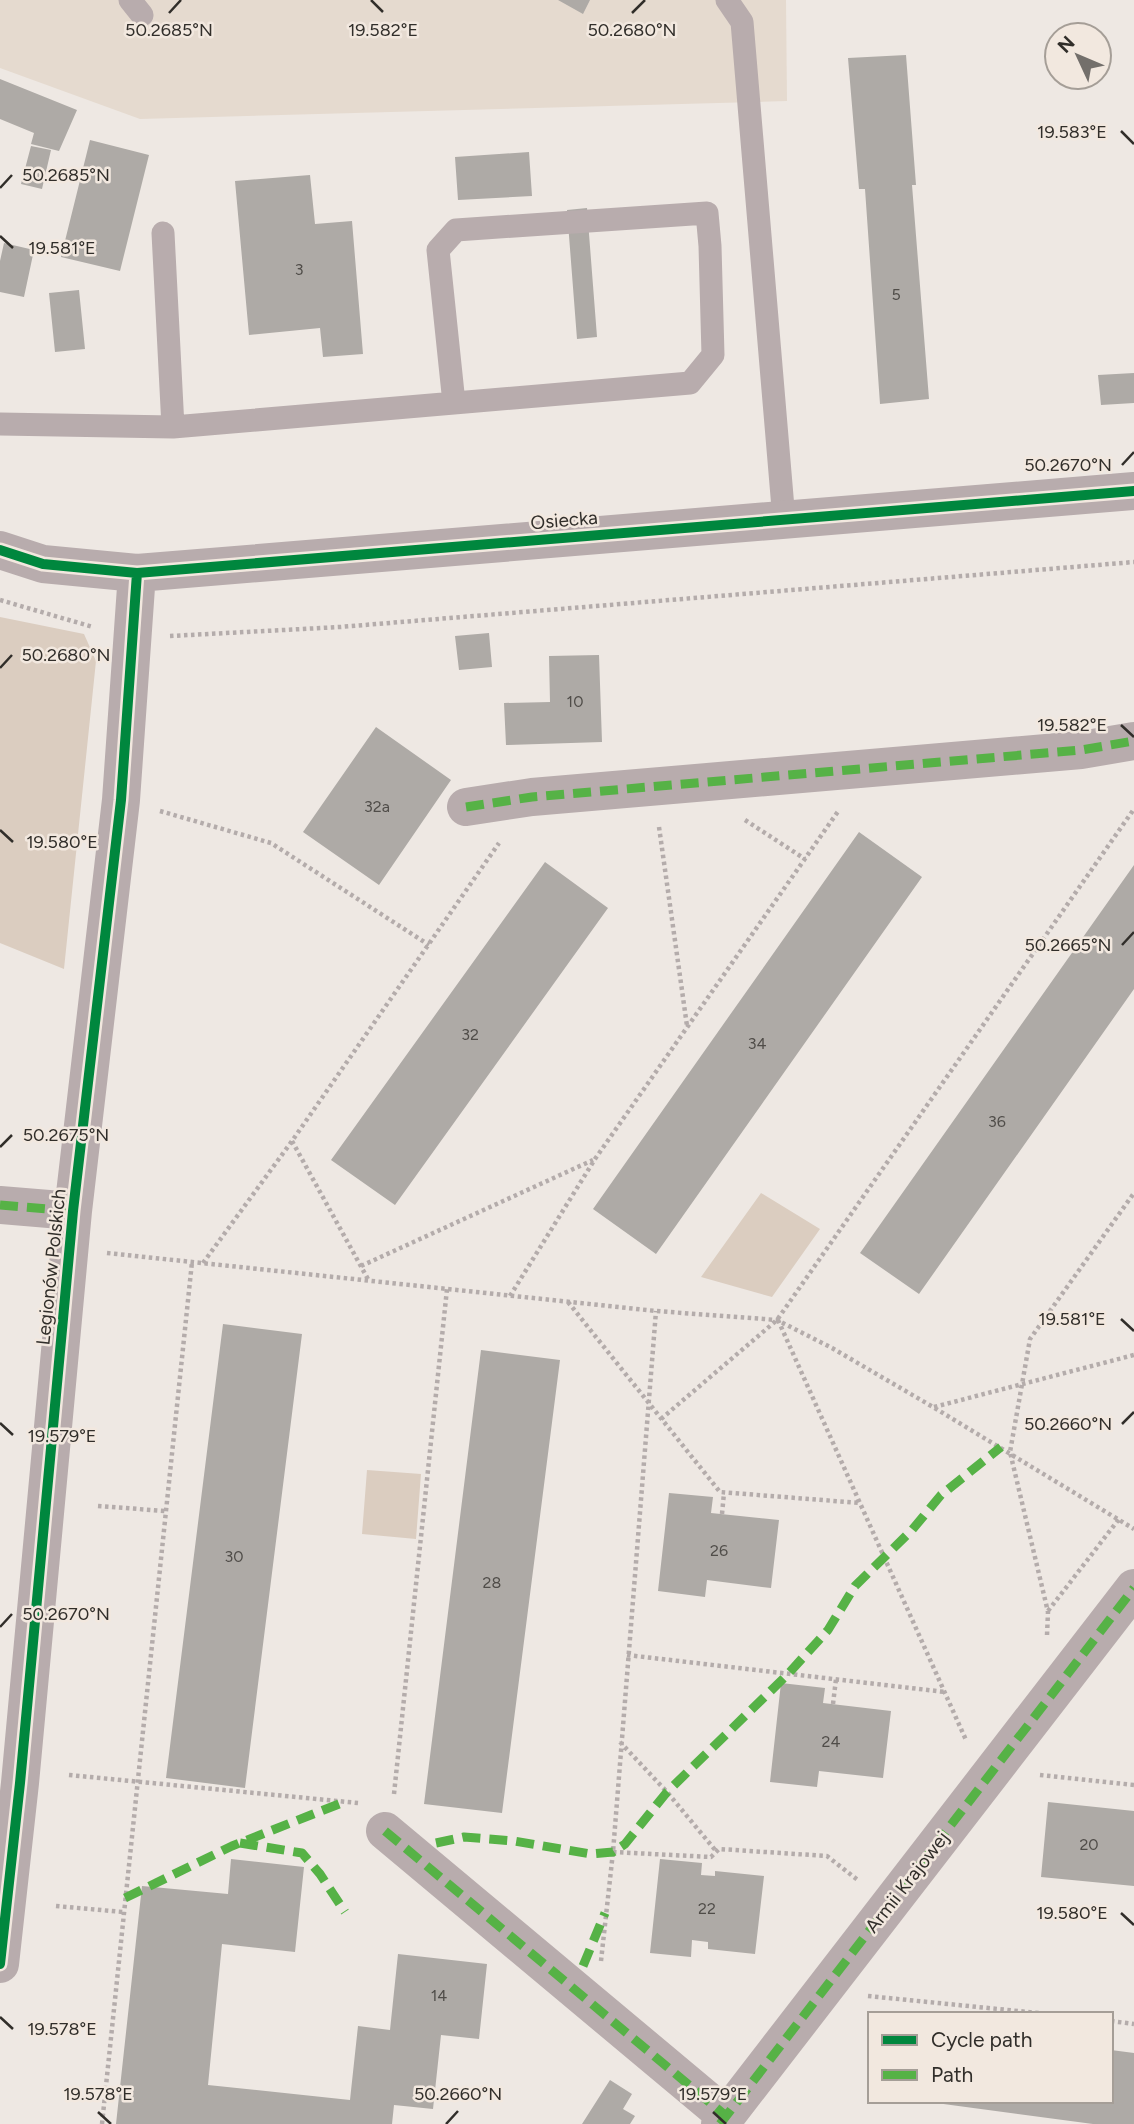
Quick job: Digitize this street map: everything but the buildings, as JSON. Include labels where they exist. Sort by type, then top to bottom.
[{"type":"street","name":"Osiecka","points":[[0,550],[43,564],[137,573],[1134,491]]},
{"type":"street","name":"Legionów Polskich","points":[[0,1964],[74,1211],[121,800],[137,573]]},
{"type":"street","points":[[466,807],[532,797],[1068,751],[1134,741]]},
{"type":"street","points":[[1,1205],[74,1211]]},
{"type":"street","name":"Armii Krajowej","points":[[723,2120],[1134,1588]]},
{"type":"street","points":[[389,1819],[723,2120]]},
{"type":"lane","points":[[727,0],[742,22]]},
{"type":"lane","points":[[750,0],[742,22],[784,520]]},
{"type":"lane","points":[[0,425],[173,427],[690,383],[713,355],[707,213],[456,230],[438,250],[454,403]]},
{"type":"lane","points":[[163,233],[173,427]]},
{"type":"path","points":[[0,600],[132,638],[340,628],[1134,562]]},
{"type":"path","points":[[121,800],[271,843],[429,945]]},
{"type":"path","points":[[510,1296],[595,1159],[843,805]]},
{"type":"path","points":[[661,1419],[777,1320],[1134,808]]},
{"type":"path","points":[[736,813],[805,859]]},
{"type":"path","points":[[659,826],[687,1028]]},
{"type":"path","points":[[203,1263],[292,1141],[502,840]]},
{"type":"path","points":[[292,1141],[369,1281]]},
{"type":"path","points":[[361,1266],[595,1159]]},
{"type":"path","points":[[1046,1648],[1048,1612],[1010,1452],[1030,1339],[1134,1193]]},
{"type":"path","points":[[94,1252],[656,1311],[777,1320],[832,1348],[1010,1452],[1134,1529]]},
{"type":"path","points":[[102,2124],[192,1262]]},
{"type":"path","points":[[389,1819],[447,1289]]},
{"type":"path","points":[[568,1302],[720,1492],[860,1503]]},
{"type":"path","points":[[601,1966],[613,1852],[656,1311]]},
{"type":"path","points":[[777,1320],[967,1742]]},
{"type":"path","points":[[933,1407],[1134,1355]]},
{"type":"path","points":[[722,1514],[724,1493]]},
{"type":"path","points":[[98,1506],[165,1511]]},
{"type":"path","points":[[1048,1612],[1119,1519]]},
{"type":"path","points":[[627,1655],[945,1692]]},
{"type":"path","points":[[833,1704],[836,1679]]},
{"type":"path","points":[[620,1742],[667,1792],[716,1851]]},
{"type":"path","points":[[1034,1774],[1134,1785]]},
{"type":"path","points":[[69,1775],[328,1800]]},
{"type":"path","points":[[613,1852],[711,1857],[719,1849],[827,1856],[862,1884]]},
{"type":"path","points":[[56,1906],[123,1912]]},
{"type":"path","points":[[859,2006],[876,1984]]},
{"type":"path","points":[[867,1996],[1028,2012]]},
{"type":"path","points":[[1113,2021],[1134,2024]]},
{"type":"shaded area","points":[[0,0],[786,0],[787,101],[140,119],[0,68]]},
{"type":"shaded area","points":[[0,617],[84,634],[96,661],[64,969],[0,943]]},
{"type":"shaded area","points":[[761,1193],[820,1229],[772,1297],[701,1277]]},
{"type":"shaded area","points":[[367,1470],[421,1474],[416,1539],[362,1534]]},
{"type":"marked path","points":[[466,807],[532,797],[1081,750],[1134,741]]},
{"type":"marked path","points":[[0,1205],[73,1211]]},
{"type":"marked path","points":[[436,1843],[464,1837],[514,1841],[591,1854],[613,1852],[625,1844],[667,1792],[788,1674],[828,1630],[855,1586],[912,1530],[941,1495],[1001,1447]]},
{"type":"marked path","points":[[720,2124],[1134,1588]]},
{"type":"marked path","points":[[125,1898],[232,1846],[344,1802]]},
{"type":"marked path","points":[[385,1831],[726,2116]]},
{"type":"marked path","points":[[240,1843],[302,1853],[320,1874],[345,1912]]},
{"type":"marked path","points":[[583,1966],[605,1913]]},
{"type":"cycle path","points":[[0,550],[43,564],[137,573],[1134,491]]},
{"type":"cycle path","points":[[0,1964],[20,1783],[73,1211],[121,800],[137,573]]}]
